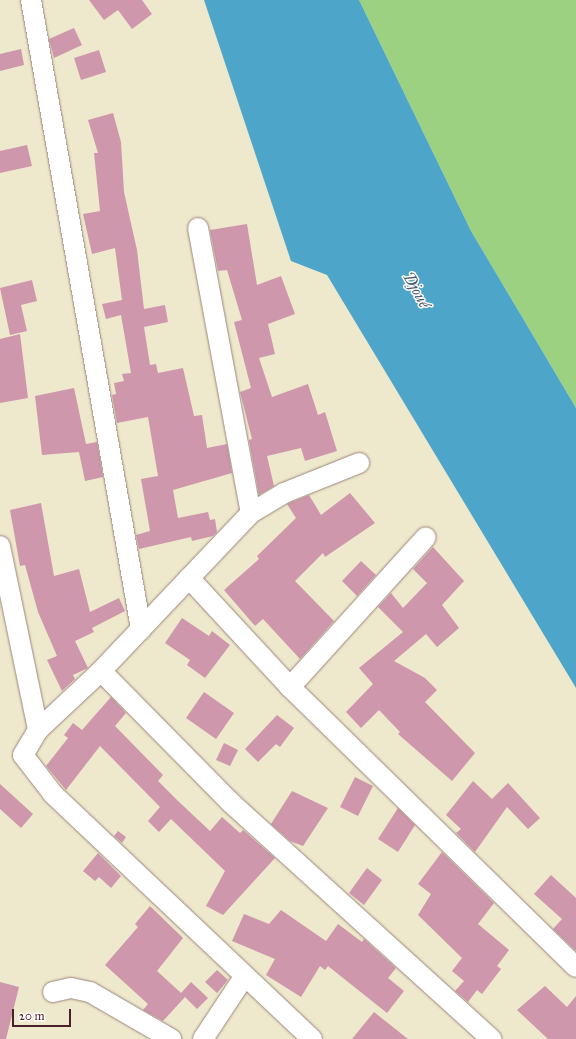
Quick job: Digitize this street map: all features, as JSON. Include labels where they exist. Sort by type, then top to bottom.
[{"type":"street","points":[[31,0],[141,629]]},
{"type":"street","points":[[198,228],[251,513]]},
{"type":"street","points":[[312,1039],[244,977],[37,777],[23,755],[38,730],[101,671],[251,513],[284,493],[359,463]]},
{"type":"street","points":[[290,687],[426,537]]},
{"type":"street","points":[[0,546],[38,730]]},
{"type":"street","points":[[189,578],[290,687],[576,967]]},
{"type":"street","points":[[101,671],[230,802],[491,1039]]},
{"type":"street","points":[[204,1039],[244,977]]},
{"type":"street","points":[[53,992],[71,988],[90,992],[171,1039]]},
{"type":"green space","points":[[359,0],[576,0],[576,408],[471,231]]},
{"type":"water","name":"Djoué","points":[[204,0],[359,0],[471,231],[576,408],[576,688],[327,275],[291,261]]},
{"type":"building","points":[[89,0],[142,0],[152,14],[132,29],[118,10],[104,20]]},
{"type":"building","points":[[74,28],[82,45],[54,58],[49,39]]},
{"type":"building","points":[[21,49],[24,65],[0,71],[0,54]]},
{"type":"building","points":[[99,50],[106,72],[81,80],[74,58]]},
{"type":"building","points":[[113,113],[121,142],[124,192],[137,250],[144,309],[165,305],[168,322],[144,327],[150,365],[156,364],[158,373],[183,368],[194,416],[202,415],[207,448],[227,444],[232,473],[173,490],[178,518],[208,512],[210,520],[215,519],[217,532],[213,536],[192,541],[191,537],[139,549],[136,535],[150,531],[141,479],[158,476],[148,417],[117,423],[112,395],[116,394],[114,383],[124,381],[122,374],[131,373],[121,315],[106,319],[102,304],[122,300],[115,248],[92,254],[83,214],[100,211],[94,153],[98,153],[88,120]]},
{"type":"building","points":[[27,145],[32,166],[0,173],[0,151]]},
{"type":"building","points":[[247,224],[257,285],[281,276],[295,314],[268,324],[275,354],[259,358],[272,397],[308,384],[318,415],[325,412],[337,451],[305,461],[301,448],[267,456],[274,486],[259,495],[249,440],[252,439],[240,392],[251,388],[234,322],[242,320],[227,270],[218,271],[210,230]]},
{"type":"building","points":[[32,280],[37,301],[21,305],[27,331],[10,335],[0,288]]},
{"type":"building","points":[[20,334],[28,398],[0,403],[0,339]]},
{"type":"building","points":[[74,388],[86,444],[97,442],[103,477],[85,481],[79,452],[42,455],[35,396]]},
{"type":"building","points":[[350,493],[375,523],[325,557],[323,553],[295,581],[334,621],[300,659],[263,619],[255,626],[224,590],[259,559],[257,556],[296,518],[287,504],[309,495],[321,515]]},
{"type":"building","points":[[41,503],[54,576],[79,569],[90,612],[119,598],[125,611],[92,628],[94,632],[75,641],[88,668],[73,675],[75,679],[62,691],[47,660],[57,656],[38,612],[25,565],[20,566],[10,510]]},
{"type":"building","points":[[433,547],[464,581],[442,605],[459,628],[437,647],[426,634],[394,661],[425,678],[437,690],[425,702],[475,753],[452,781],[398,734],[400,732],[379,710],[361,728],[346,712],[373,684],[359,668],[403,632],[378,607],[391,593],[403,608],[427,583],[413,569]]},
{"type":"building","points":[[361,561],[376,575],[357,596],[342,581]]},
{"type":"building","points":[[182,618],[209,636],[212,631],[230,645],[205,678],[187,665],[190,660],[165,643]]},
{"type":"building","points":[[204,692],[234,713],[216,739],[186,718]]},
{"type":"building","points":[[111,697],[126,713],[115,726],[163,775],[158,781],[177,800],[210,831],[222,817],[240,833],[243,830],[275,858],[223,915],[206,906],[225,871],[171,819],[159,832],[148,821],[160,807],[100,746],[66,790],[46,766],[68,738],[64,735],[73,723],[82,730]]},
{"type":"building","points":[[277,715],[294,728],[280,747],[276,744],[258,762],[245,749]]},
{"type":"building","points":[[224,743],[238,750],[230,766],[216,760]]},
{"type":"building","points":[[355,777],[373,786],[358,816],[340,807]]},
{"type":"building","points":[[473,781],[492,799],[508,783],[540,818],[528,829],[507,807],[475,852],[456,833],[461,829],[446,815]]},
{"type":"building","points":[[0,784],[33,814],[21,828],[0,809]]},
{"type":"building","points":[[292,791],[328,808],[303,846],[290,841],[271,824]]},
{"type":"building","points":[[398,808],[415,825],[398,852],[378,839]]},
{"type":"building","points":[[118,831],[126,837],[122,843],[114,836]]},
{"type":"building","points":[[442,852],[494,903],[478,924],[509,950],[497,966],[501,969],[482,994],[477,990],[468,1002],[455,991],[464,981],[452,971],[462,958],[418,915],[431,894],[418,884]]},
{"type":"building","points":[[98,853],[121,876],[111,888],[99,877],[95,881],[83,871]]},
{"type":"building","points":[[367,868],[382,880],[364,905],[349,893]]},
{"type":"building","points":[[551,875],[576,898],[576,951],[553,929],[562,919],[534,894]]},
{"type":"building","points":[[150,906],[183,938],[157,971],[181,993],[191,982],[208,998],[197,1009],[185,997],[163,1021],[143,1010],[148,1004],[105,965],[138,927],[135,924]]},
{"type":"building","points":[[281,910],[326,941],[338,924],[362,942],[364,939],[396,968],[388,978],[404,991],[387,1013],[328,966],[325,970],[320,966],[301,997],[266,975],[275,959],[232,941],[244,914],[269,924]]},
{"type":"building","points":[[217,970],[228,980],[217,993],[205,982]]},
{"type":"building","points":[[0,982],[19,987],[6,1039],[0,1039]]},
{"type":"building","points":[[545,986],[567,1007],[576,996],[576,1039],[548,1039],[517,1010]]},
{"type":"building","points":[[374,1012],[408,1039],[352,1039]]}]
